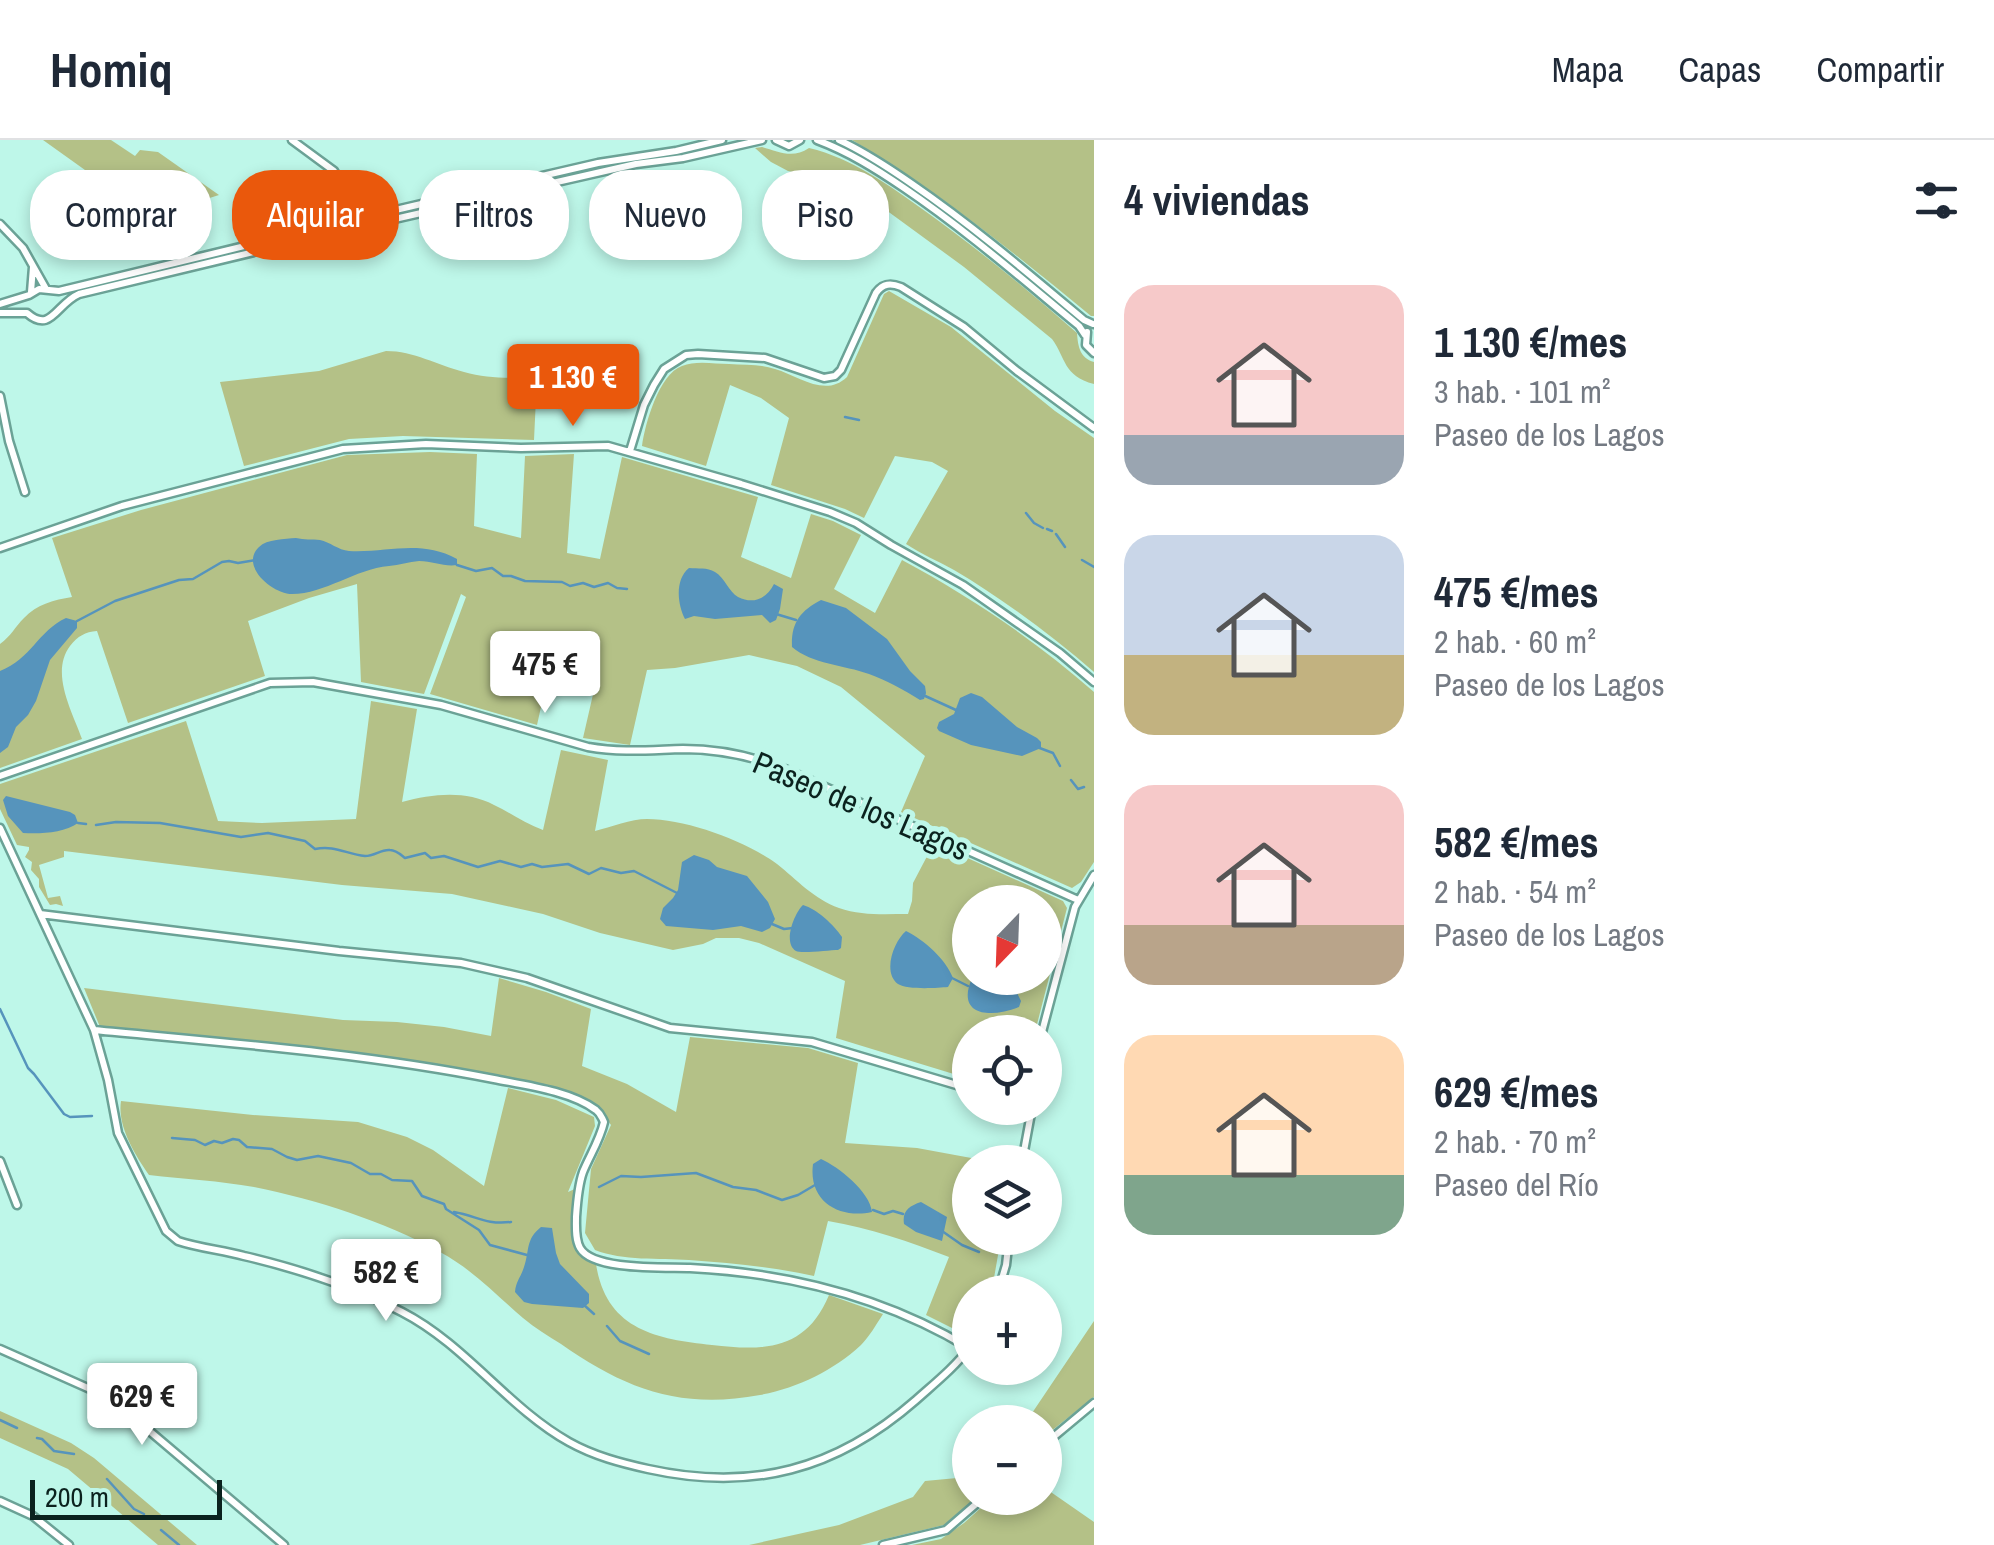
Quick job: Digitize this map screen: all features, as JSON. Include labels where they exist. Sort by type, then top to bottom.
[{"type":"street","points":[[292,140],[332,170]]},
{"type":"street","points":[[399,209],[633,156],[722,140]]},
{"type":"street","points":[[399,218],[762,140]]},
{"type":"street","points":[[776,140],[788,146],[800,140]]},
{"type":"street","points":[[817,140],[876,168],[945,216],[1072,320],[1094,353]]},
{"type":"street","points":[[839,140],[880,162],[963,220],[1084,320],[1094,324],[1085,335]]},
{"type":"street","points":[[0,224],[23,248],[58,301],[55,315],[41,322],[28,313],[26,301],[33,266]]},
{"type":"street","points":[[0,304],[39,289],[59,291],[232,249]]},
{"type":"street","points":[[58,307],[80,293],[232,257]]},
{"type":"street","points":[[630,451],[648,395],[664,369],[676,359],[698,354],[752,356],[824,378],[835,376],[876,292],[889,283],[901,286],[964,327],[1094,428]]},
{"type":"street","points":[[0,313],[28,313]]},
{"type":"street","points":[[0,396],[8,441],[26,492]]},
{"type":"street","points":[[0,548],[122,506],[343,449],[426,444],[594,446],[630,451],[856,523],[963,585],[1094,682]]},
{"type":"street","name":"Paseo de los Lagos","points":[[0,776],[270,683],[314,682],[442,705],[607,751],[702,750],[749,757],[1078,900]]},
{"type":"street","points":[[0,828],[94,1030],[118,1132],[172,1237],[186,1244],[308,1273],[373,1298],[434,1330],[570,1442],[604,1457],[659,1472],[753,1477],[814,1464],[847,1450],[884,1425],[952,1368]]},
{"type":"street","points":[[1047,1015],[1078,900],[1094,875]]},
{"type":"street","points":[[39,914],[462,962],[527,978],[670,1028],[812,1042],[952,1084]]},
{"type":"street","points":[[94,1030],[327,1052],[449,1070],[568,1097],[596,1110],[604,1122],[584,1172],[578,1200],[576,1236],[588,1257],[612,1264],[755,1274],[827,1288],[898,1311],[952,1338]]},
{"type":"street","points":[[1,1167],[17,1204]]},
{"type":"street","points":[[0,1349],[109,1400],[284,1545]]},
{"type":"street","points":[[1062,1430],[1094,1403]]},
{"type":"street","points":[[0,1501],[33,1516],[69,1545]]},
{"type":"street","points":[[884,1545],[946,1530],[963,1515]]},
{"type":"green space","points":[[43,140],[111,140],[135,156],[140,150],[158,152],[184,170],[85,170]]},
{"type":"green space","points":[[852,140],[1094,140],[1094,316],[945,201]]},
{"type":"green space","points":[[755,148],[786,154],[809,148],[862,170],[786,170]]},
{"type":"green space","points":[[889,187],[983,255],[1077,333],[1081,351],[1094,362],[1094,384],[1076,376],[1052,339],[889,212]]},
{"type":"green space","points":[[889,291],[951,327],[1094,438],[1094,672],[990,593],[906,544],[948,471],[932,462],[895,456],[864,518],[771,485],[789,418],[761,398],[730,385],[706,466],[642,446],[660,389],[674,371],[687,364],[758,365],[821,386],[839,383],[847,377],[884,294]]},
{"type":"green space","points":[[386,351],[482,376],[537,377],[534,440],[403,436],[349,439],[244,466],[220,382],[319,371]]},
{"type":"green space","points":[[477,454],[474,526],[521,538],[525,456],[574,454],[567,553],[600,559],[622,457],[758,497],[741,557],[791,578],[811,514],[861,535],[834,589],[875,613],[902,560],[953,589],[1026,638],[1094,692],[1094,862],[1072,888],[901,812],[925,756],[841,687],[797,666],[749,655],[647,670],[630,745],[583,738],[600,664],[554,648],[537,725],[430,694],[466,597],[461,594],[424,694],[361,682],[357,584],[248,621],[265,676],[128,723],[97,631],[82,635],[64,657],[62,680],[82,739],[0,768],[0,644],[34,609],[72,597],[52,538],[347,455]]},
{"type":"green space","points":[[371,701],[417,709],[402,802],[437,795],[472,797],[543,830],[561,750],[608,760],[595,831],[647,819],[697,827],[764,855],[814,894],[847,911],[908,914],[913,883],[934,843],[1027,885],[952,885],[952,995],[1045,995],[1039,1015],[952,1015],[952,1073],[836,1038],[845,981],[739,938],[716,938],[673,950],[452,894],[342,885],[64,851],[64,857],[39,865],[48,898],[60,896],[63,906],[50,905],[31,870],[32,862],[25,857],[29,847],[17,845],[0,809],[0,784],[186,721],[218,821],[356,819]]},
{"type":"green space","points":[[1062,901],[1067,908],[1062,927]]},
{"type":"green space","points":[[499,978],[591,1009],[582,1066],[627,1084],[676,1112],[690,1037],[808,1048],[858,1063],[845,1143],[952,1154],[952,1255],[998,1255],[995,1275],[952,1275],[952,1328],[926,1315],[949,1257],[844,1224],[828,1221],[814,1276],[736,1264],[606,1254],[595,1250],[585,1233],[591,1169],[611,1125],[591,1104],[498,1077],[435,1065],[100,1027],[84,988],[343,1020],[444,1027],[491,1036]]},
{"type":"green space","points":[[508,1088],[556,1100],[594,1117],[595,1126],[568,1192],[577,1188],[573,1221],[584,1257],[596,1264],[610,1303],[636,1327],[671,1339],[749,1348],[795,1337],[808,1327],[829,1295],[883,1314],[850,1354],[814,1377],[787,1388],[760,1395],[705,1400],[655,1392],[585,1360],[528,1322],[463,1266],[396,1231],[278,1192],[149,1175],[128,1140],[120,1111],[121,1101],[358,1122],[407,1137],[433,1150],[484,1186]]},
{"type":"green space","points":[[1094,1321],[1094,1397],[1062,1422],[1062,1405],[1037,1405],[1051,1385],[1062,1385],[1062,1369]]},
{"type":"green space","points":[[0,1411],[71,1443],[94,1458],[197,1545],[158,1545],[68,1469],[0,1438]]},
{"type":"green space","points":[[952,1478],[952,1515],[956,1515],[944,1525],[860,1545],[749,1545],[839,1525],[913,1497],[925,1481]]},
{"type":"green space","points":[[1062,1500],[1094,1522],[1094,1545],[912,1545],[941,1539],[973,1515],[1062,1515]]},
{"type":"water","points":[[320,540],[349,551],[430,550],[457,559],[457,565],[412,562],[376,568],[304,593],[284,593],[261,578],[253,562],[254,554],[267,542]]},
{"type":"water","points":[[689,568],[715,572],[735,595],[744,599],[759,599],[774,584],[783,589],[776,620],[770,623],[762,615],[685,619],[679,592],[681,578]]},
{"type":"water","points":[[821,600],[846,608],[887,639],[925,686],[924,699],[869,674],[809,657],[792,647],[798,619]]},
{"type":"water","points":[[66,618],[77,621],[77,628],[50,660],[36,701],[16,727],[8,747],[0,753],[0,671]]},
{"type":"water","points":[[971,693],[1037,738],[1041,748],[1022,756],[971,745],[939,731],[939,722],[954,714],[960,698]]},
{"type":"water","points":[[6,796],[70,812],[78,823],[59,831],[23,833],[8,816],[3,800]]},
{"type":"water","points":[[694,855],[747,876],[768,902],[775,919],[770,928],[762,932],[741,926],[713,930],[666,926],[660,919],[663,908],[678,890],[682,862]]},
{"type":"water","points":[[803,905],[819,914],[842,937],[841,948],[804,952],[792,947],[791,928]]},
{"type":"water","points":[[906,931],[927,945],[952,976],[948,987],[898,984],[890,965],[897,942]]},
{"type":"water","points":[[968,995],[1018,995],[1021,1001],[1019,1007],[988,1013],[972,1007]]},
{"type":"water","points":[[821,1159],[852,1181],[866,1196],[872,1212],[838,1210],[821,1198],[813,1164]]},
{"type":"water","points":[[921,1202],[947,1217],[942,1241],[904,1224],[907,1210]]},
{"type":"water","points":[[541,1227],[552,1228],[560,1264],[589,1294],[589,1303],[583,1308],[532,1304],[515,1292],[530,1241]]},
{"type":"waterway","points":[[845,417],[859,420]]},
{"type":"waterway","points":[[1026,513],[1043,528]]},
{"type":"waterway","points":[[1047,529],[1052,531]]},
{"type":"waterway","points":[[1056,534],[1065,547]]},
{"type":"waterway","points":[[77,621],[115,601],[193,579],[222,562],[256,560]]},
{"type":"waterway","points":[[1082,560],[1094,567]]},
{"type":"waterway","points":[[457,565],[476,571],[492,568],[503,576],[525,581],[562,582],[570,586],[583,583],[594,587],[608,583],[627,589]]},
{"type":"waterway","points":[[776,614],[796,620]]},
{"type":"waterway","points":[[923,695],[956,710]]},
{"type":"waterway","points":[[1037,747],[1053,753],[1060,766]]},
{"type":"waterway","points":[[1071,780],[1078,789],[1084,787]]},
{"type":"waterway","points":[[78,823],[86,824]]},
{"type":"waterway","points":[[96,825],[160,823],[241,837],[268,833],[305,841],[315,849],[365,856],[392,850],[405,858],[425,853],[431,858],[444,856],[478,867],[500,861],[521,867],[568,864],[589,874],[601,868],[621,873],[634,871],[677,893]]},
{"type":"waterway","points":[[772,924],[793,928]]},
{"type":"waterway","points":[[0,1009],[28,1068],[64,1114],[92,1116]]},
{"type":"waterway","points":[[172,1138],[205,1145],[239,1140],[247,1147],[272,1149],[297,1160],[318,1156],[351,1163],[392,1180],[412,1181],[422,1196],[444,1204],[479,1230],[490,1245],[527,1255]]},
{"type":"waterway","points":[[599,1187],[621,1176],[696,1173],[782,1200],[815,1185]]},
{"type":"waterway","points":[[873,1210],[903,1214]]},
{"type":"waterway","points":[[454,1212],[511,1222]]},
{"type":"waterway","points":[[942,1231],[952,1238]]},
{"type":"waterway","points":[[584,1305],[594,1314]]},
{"type":"waterway","points":[[607,1326],[620,1341],[649,1354]]},
{"type":"waterway","points":[[0,1420],[17,1428]]},
{"type":"waterway","points":[[37,1438],[54,1451],[74,1454]]},
{"type":"waterway","points":[[107,1479],[134,1509],[144,1514]]},
{"type":"waterway","points":[[161,1530],[179,1545]]}]
